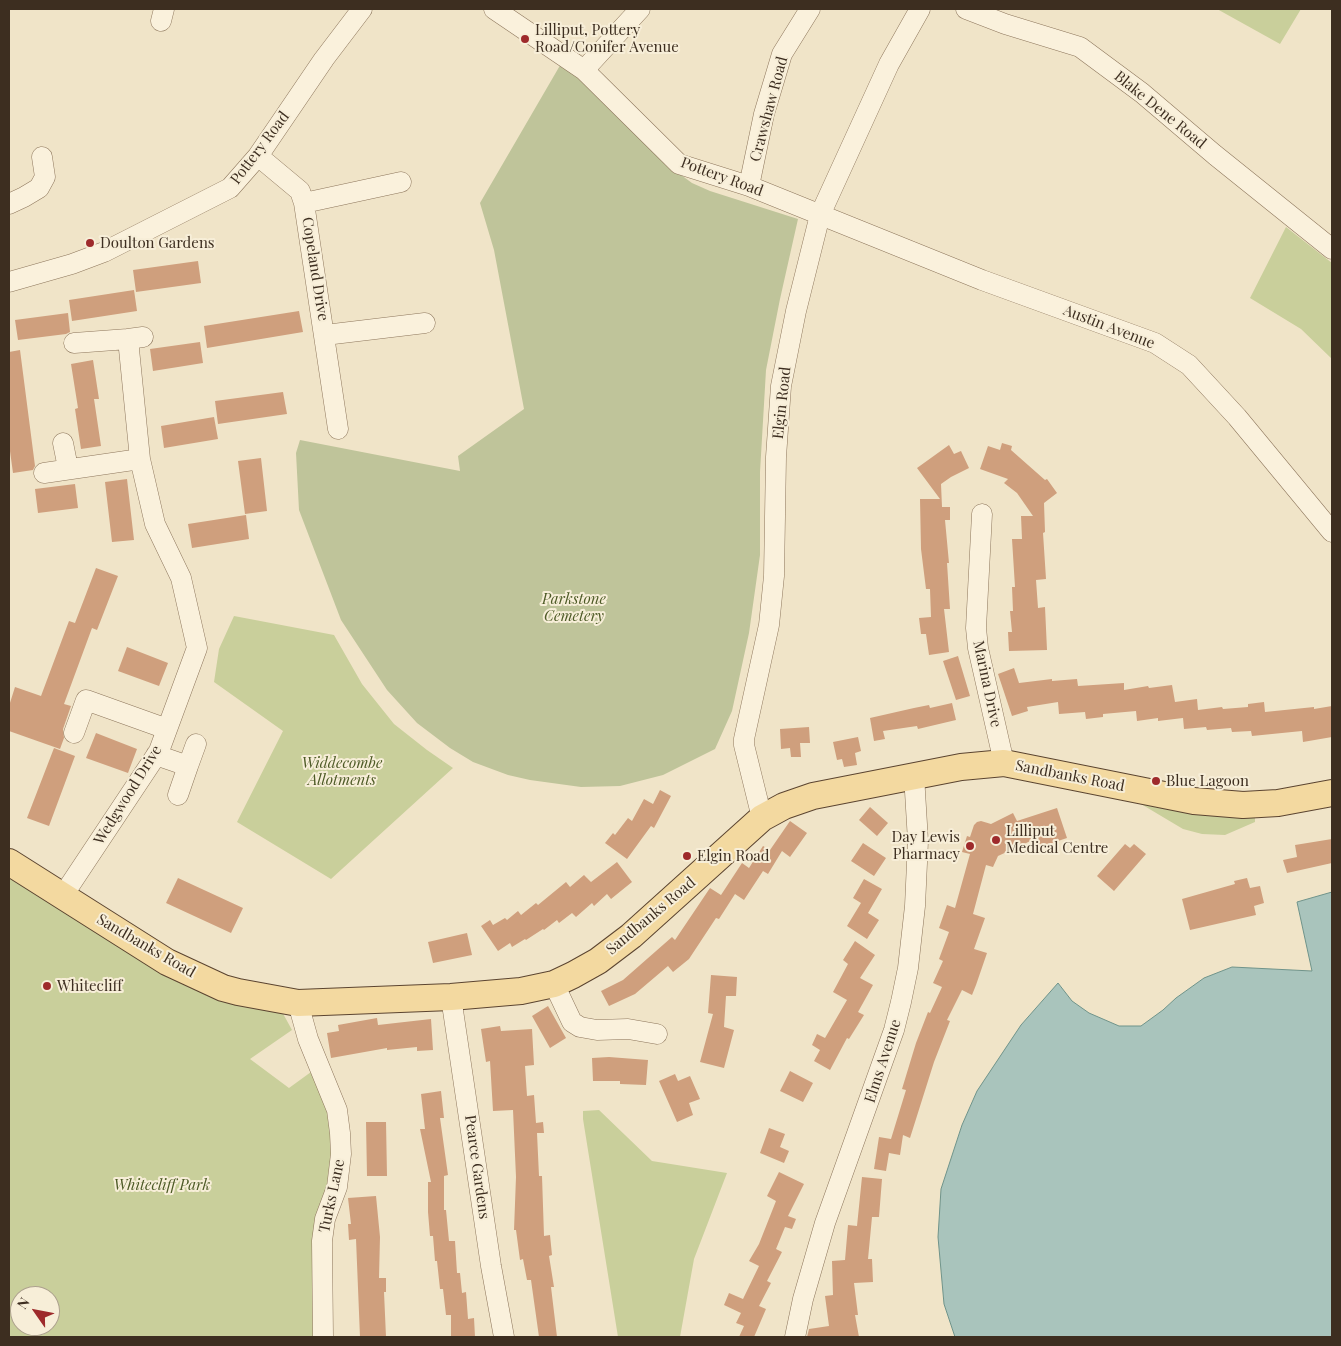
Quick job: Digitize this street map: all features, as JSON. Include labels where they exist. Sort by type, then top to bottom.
[{"type":"main road","name":"Sandbanks Road","points":[[9,862],[167,962],[223,988],[298,1003],[450,997],[521,991],[554,984],[598,961],[625,940],[762,818],[784,806],[813,796],[914,775],[961,767],[1004,763],[1027,766],[1194,801],[1243,805],[1278,803],[1332,793]]},
{"type":"street","name":"Pottery Road","points":[[9,282],[72,264],[104,252],[230,188],[258,156],[324,59],[362,9]]},
{"type":"street","name":"Pottery Road","points":[[494,9],[584,70],[679,164],[749,186],[820,215]]},
{"type":"street","points":[[584,70],[640,9]]},
{"type":"street","name":"Crawshaw Road","points":[[749,186],[764,114],[782,54],[810,9]]},
{"type":"street","name":"Elgin Road","points":[[762,818],[744,739],[769,625],[774,576],[776,456],[781,386],[796,311],[820,215],[888,64],[920,9]]},
{"type":"street","name":"Blake Dene Road","points":[[966,9],[1005,24],[1080,47],[1142,93],[1215,155],[1332,249]]},
{"type":"street","name":"Copeland Drive","points":[[258,156],[300,191],[304,202],[338,428]]},
{"type":"street","points":[[9,204],[24,198],[39,188],[46,177],[42,158]]},
{"type":"street","name":"Copeland Drive","points":[[304,202],[401,182]]},
{"type":"street","name":"Austin Avenue","points":[[820,215],[982,280],[1155,343],[1189,365],[1238,417],[1332,532]]},
{"type":"street","name":"Copeland Drive","points":[[325,335],[425,324]]},
{"type":"street","name":"Wedgwood Drive","points":[[62,897],[156,755],[168,729],[197,648],[181,578],[155,524],[140,459],[135,338],[74,343]]},
{"type":"street","points":[[63,444],[68,468]]},
{"type":"street","points":[[44,473],[140,459]]},
{"type":"street","name":"Marina Drive","points":[[982,514],[976,628],[978,648],[1004,763]]},
{"type":"street","points":[[74,733],[86,700],[168,729]]},
{"type":"street","points":[[178,795],[196,744]]},
{"type":"street","points":[[156,755],[188,766]]},
{"type":"street","name":"Elms Avenue","points":[[795,1337],[803,1299],[825,1223],[894,1030],[901,1002],[908,968],[915,906],[918,841],[914,775]]},
{"type":"street","points":[[554,984],[572,1022],[580,1027],[597,1030],[628,1029],[658,1034]]},
{"type":"street","name":"Pearce Gardens","points":[[450,997],[491,1266],[504,1337]]},
{"type":"street","name":"Turks Lane","points":[[298,1003],[308,1039],[337,1110],[340,1133],[341,1154],[337,1187],[325,1219],[322,1241],[323,1337]]},
{"type":"green space","points":[[1217,9],[1301,9],[1280,44]]},
{"type":"green space","name":"Parkstone Cemetery","points":[[562,62],[677,172],[692,183],[710,191],[798,219],[766,370],[760,472],[760,555],[749,633],[732,711],[715,749],[663,775],[620,786],[581,787],[508,775],[473,762],[450,748],[417,723],[387,690],[341,620],[299,510],[296,453],[300,440],[460,471],[458,456],[524,409],[494,250],[480,203]]},
{"type":"green space","points":[[1286,227],[1332,263],[1332,359],[1301,329],[1250,298]]},
{"type":"green space","name":"Widdecombe Allotments","points":[[234,616],[334,635],[362,684],[394,724],[453,768],[331,879],[237,822],[283,731],[214,682],[219,649]]},
{"type":"green space","points":[[1143,801],[1255,816],[1255,822],[1225,835],[1202,834],[1183,829],[1141,804]]},
{"type":"green space","name":"Whitecliff Park","points":[[9,862],[167,962],[275,999],[292,1030],[250,1059],[289,1088],[311,1072],[329,1114],[333,1139],[317,1337],[9,1337]]},
{"type":"green space","points":[[599,1110],[652,1161],[727,1173],[694,1259],[680,1337],[618,1337],[583,1119],[583,1111]]},
{"type":"water","points":[[1332,892],[1332,1337],[955,1337],[944,1304],[938,1237],[941,1189],[962,1125],[977,1091],[1021,1025],[1058,983],[1072,1001],[1089,1013],[1119,1026],[1141,1026],[1204,978],[1232,967],[1312,971],[1297,902]]},
{"type":"building","points":[[198,261],[201,283],[136,292],[133,270]]},
{"type":"building","points":[[134,290],[137,311],[72,321],[69,300]]},
{"type":"building","points":[[299,311],[303,332],[207,348],[204,326]]},
{"type":"building","points":[[68,313],[70,332],[18,340],[15,320]]},
{"type":"building","points":[[200,342],[203,363],[153,371],[150,349]]},
{"type":"building","points":[[20,350],[35,466],[33,470],[13,473],[9,444],[9,352]]},
{"type":"building","points":[[93,360],[99,399],[94,399],[101,446],[81,449],[75,409],[78,408],[71,364]]},
{"type":"building","points":[[283,392],[287,414],[218,424],[215,401]]},
{"type":"building","points":[[214,417],[218,439],[164,448],[161,426]]},
{"type":"building","points":[[1002,443],[1012,446],[1011,450],[1045,480],[1047,479],[1057,493],[1044,503],[1045,532],[1043,533],[1046,579],[1036,580],[1038,608],[1045,607],[1047,650],[1009,651],[1008,632],[1012,632],[1010,611],[1013,611],[1012,587],[1015,587],[1012,539],[1022,539],[1021,516],[1033,516],[1017,493],[1004,483],[1008,479],[980,469],[988,446],[1000,450]]},
{"type":"building","points":[[949,445],[954,454],[961,451],[969,468],[941,484],[942,507],[950,507],[950,520],[945,520],[949,563],[947,563],[950,609],[944,609],[949,652],[929,655],[926,634],[921,634],[919,618],[931,617],[930,589],[926,589],[921,549],[920,499],[940,499],[917,468]]},
{"type":"building","points":[[261,458],[267,511],[245,514],[238,461]]},
{"type":"building","points":[[127,479],[134,540],[112,542],[105,482]]},
{"type":"building","points":[[75,484],[78,508],[38,513],[35,489]]},
{"type":"building","points":[[246,515],[249,539],[192,548],[188,524]]},
{"type":"building","points":[[96,568],[118,576],[97,630],[92,628],[64,704],[71,706],[63,729],[64,738],[60,749],[9,731],[9,706],[15,687],[41,696],[69,621],[75,623]]},
{"type":"building","points":[[127,647],[168,663],[159,686],[118,671]]},
{"type":"building","points":[[958,656],[970,696],[956,700],[943,661]]},
{"type":"building","points":[[1014,668],[1019,683],[1052,679],[1052,681],[1077,679],[1078,686],[1124,683],[1124,690],[1172,685],[1175,702],[1197,699],[1198,710],[1222,707],[1223,709],[1248,707],[1248,704],[1264,702],[1265,712],[1332,706],[1332,737],[1303,742],[1302,731],[1252,736],[1251,731],[1232,732],[1231,728],[1207,730],[1206,727],[1184,729],[1183,718],[1158,721],[1158,718],[1137,721],[1136,711],[1103,714],[1103,717],[1086,719],[1085,712],[1059,714],[1058,702],[1027,707],[1028,711],[1012,716],[998,674]]},
{"type":"building","points":[[952,703],[956,720],[918,729],[917,726],[883,731],[885,739],[874,741],[870,718],[929,705],[930,708]]},
{"type":"building","points":[[809,727],[810,743],[800,743],[801,757],[791,757],[790,748],[781,749],[780,729]]},
{"type":"building","points":[[96,733],[137,749],[128,773],[86,758]]},
{"type":"building","points":[[858,737],[861,751],[855,753],[857,765],[844,767],[842,759],[837,760],[833,742]]},
{"type":"building","points":[[54,748],[75,756],[49,826],[27,818]]},
{"type":"building","points":[[660,790],[671,796],[654,828],[651,826],[627,859],[605,843],[613,833],[615,835],[628,818],[632,821],[644,799],[653,804]]},
{"type":"building","points":[[870,807],[888,823],[877,836],[859,820]]},
{"type":"building","points":[[1057,808],[1067,838],[1040,847],[1037,838],[998,856],[993,867],[986,865],[973,914],[985,918],[974,949],[987,953],[976,985],[972,995],[962,990],[947,1020],[950,1021],[934,1062],[910,1138],[903,1135],[900,1155],[889,1153],[886,1171],[874,1169],[879,1137],[891,1139],[906,1090],[902,1089],[916,1043],[928,1012],[930,1013],[942,987],[933,983],[943,961],[939,959],[949,932],[939,928],[947,905],[955,908],[970,854],[962,852],[967,836],[970,837],[977,822],[981,821],[991,824],[1013,813],[1017,821]]},
{"type":"building","points":[[790,821],[807,833],[790,857],[782,851],[768,874],[763,871],[744,900],[735,894],[719,919],[716,918],[689,959],[673,972],[668,966],[635,994],[609,1006],[601,991],[623,980],[672,937],[675,940],[710,888],[721,895],[742,863],[749,868],[763,846],[770,850]]},
{"type":"building","points":[[1332,839],[1332,863],[1287,873],[1283,860],[1297,857],[1295,845]]},
{"type":"building","points":[[863,843],[886,858],[874,876],[851,861]]},
{"type":"building","points":[[1125,844],[1130,848],[1134,844],[1146,854],[1114,891],[1097,876]]},
{"type":"building","points":[[617,862],[632,882],[611,899],[607,894],[594,906],[592,903],[576,917],[572,913],[559,923],[557,920],[526,940],[512,947],[510,943],[498,951],[481,926],[490,920],[493,925],[505,918],[507,920],[518,911],[521,915],[536,903],[538,905],[566,882],[570,887],[584,875],[591,882]]},
{"type":"building","points":[[178,878],[243,908],[231,933],[166,903]]},
{"type":"building","points":[[1247,878],[1250,888],[1260,886],[1264,903],[1254,906],[1256,915],[1190,930],[1182,899],[1235,884],[1234,881]]},
{"type":"building","points":[[864,879],[882,889],[868,913],[879,920],[867,939],[847,926],[861,903],[853,898]]},
{"type":"building","points":[[467,933],[472,955],[433,963],[428,942]]},
{"type":"building","points":[[855,941],[875,955],[860,978],[873,985],[858,1012],[864,1015],[849,1039],[847,1038],[830,1070],[814,1061],[820,1050],[812,1045],[817,1034],[825,1038],[847,1000],[833,992],[848,964],[843,960]]},
{"type":"building","points":[[711,975],[737,977],[736,996],[726,996],[724,1027],[734,1030],[724,1068],[700,1062],[713,1014],[708,1013]]},
{"type":"building","points":[[548,1006],[566,1038],[550,1048],[532,1016]]},
{"type":"building","points":[[377,1018],[378,1025],[431,1019],[433,1050],[417,1051],[417,1047],[387,1050],[387,1048],[331,1058],[327,1033],[339,1031],[338,1025]]},
{"type":"building","points":[[500,1026],[501,1031],[532,1029],[534,1065],[525,1066],[527,1096],[534,1095],[536,1123],[543,1122],[544,1133],[537,1133],[539,1176],[542,1176],[544,1236],[550,1235],[552,1255],[549,1256],[554,1287],[551,1287],[557,1337],[539,1337],[531,1280],[527,1280],[523,1259],[520,1260],[516,1230],[514,1230],[516,1177],[513,1110],[493,1111],[490,1061],[486,1062],[481,1029]]},
{"type":"building","points":[[609,1057],[648,1060],[646,1085],[620,1084],[620,1081],[593,1081],[592,1058]]},
{"type":"building","points":[[790,1071],[813,1083],[803,1102],[780,1091]]},
{"type":"building","points":[[675,1074],[678,1081],[690,1076],[700,1099],[689,1103],[693,1115],[677,1122],[659,1081]]},
{"type":"building","points":[[441,1091],[444,1118],[440,1118],[448,1175],[444,1176],[444,1210],[446,1210],[449,1241],[455,1241],[457,1273],[460,1273],[462,1293],[466,1292],[468,1319],[474,1318],[475,1337],[451,1337],[451,1315],[446,1315],[443,1289],[440,1289],[437,1261],[435,1261],[433,1236],[430,1236],[428,1182],[431,1182],[420,1129],[425,1129],[421,1094]]},
{"type":"building","points":[[366,1122],[386,1122],[387,1176],[367,1176]]},
{"type":"building","points":[[769,1128],[785,1134],[780,1147],[789,1151],[784,1163],[760,1153]]},
{"type":"building","points":[[779,1172],[804,1184],[788,1216],[796,1219],[792,1229],[785,1227],[776,1249],[782,1252],[767,1281],[771,1283],[759,1306],[766,1309],[754,1337],[739,1337],[744,1326],[736,1323],[741,1313],[724,1305],[729,1293],[743,1299],[759,1266],[749,1261],[759,1244],[776,1201],[767,1196]]},
{"type":"building","points":[[862,1177],[882,1179],[879,1217],[872,1217],[868,1259],[872,1259],[873,1282],[854,1283],[858,1315],[855,1315],[859,1337],[807,1337],[809,1329],[829,1326],[825,1296],[833,1295],[832,1261],[845,1260],[848,1225],[857,1226]]},
{"type":"building","points":[[376,1196],[380,1237],[379,1278],[386,1278],[386,1292],[384,1292],[386,1337],[360,1337],[356,1239],[349,1240],[348,1224],[351,1224],[348,1198]]},
{"type":"place","name":"Lilliput, Pottery Road/Conifer Avenue","points":[[525,39]]},
{"type":"place","name":"Doulton Gardens","points":[[90,243]]},
{"type":"place","name":"Blue Lagoon","points":[[1156,781]]},
{"type":"place","name":"Lilliput Medical Centre","points":[[996,840]]},
{"type":"place","name":"Day Lewis Pharmacy","points":[[970,846]]},
{"type":"place","name":"Elgin Road","points":[[687,856]]},
{"type":"place","name":"Whitecliff","points":[[47,986]]}]
